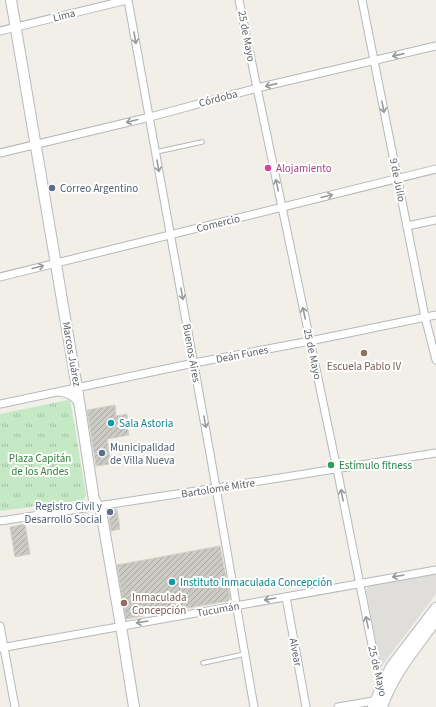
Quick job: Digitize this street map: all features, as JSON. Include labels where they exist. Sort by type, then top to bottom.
[{"type":"main road","name":"Marcos Juárez","points":[[11,0],[81,407],[94,500],[101,511],[134,707]]},
{"type":"main road","points":[[380,704],[381,688],[392,667],[436,608]]},
{"type":"main road","points":[[380,704],[398,672],[436,620]]},
{"type":"street","name":"Lima","points":[[0,31],[128,0]]},
{"type":"street","name":"Buenos Aires","points":[[128,0],[254,707]]},
{"type":"street","name":"25 de Mayo","points":[[239,0],[381,688]]},
{"type":"street","name":"9 de Julio","points":[[362,0],[425,317],[436,360]]},
{"type":"street","name":"Córdoba","points":[[0,153],[150,117],[257,88],[436,46]]},
{"type":"street","name":"Comercio","points":[[0,277],[436,169]]},
{"type":"street","points":[[407,226],[436,220]]},
{"type":"street","name":"Deán Funes","points":[[0,404],[436,315]]},
{"type":"street","points":[[57,392],[73,397],[81,407]]},
{"type":"street","name":"Bartolomé Mitre","points":[[0,522],[436,453]]},
{"type":"street","name":"Tucumán","points":[[2,647],[436,570]]},
{"type":"street","name":"Alvear","points":[[286,597],[306,707]]},
{"type":"street","points":[[0,626],[2,647],[15,707]]},
{"type":"street","points":[[338,707],[380,704]]},
{"type":"lane","points":[[156,152],[202,142]]},
{"type":"lane","points":[[203,663],[245,654]]},
{"type":"shaded area","points":[[436,573],[436,594],[381,667],[366,590],[369,586]]},
{"type":"green space","name":"Plaza Capitán de los Andes","points":[[68,400],[70,401],[71,405],[86,495],[85,498],[82,500],[0,511],[0,414]]},
{"type":"building","points":[[115,405],[116,416],[127,414],[129,435],[107,439],[111,464],[96,466],[87,410]]},
{"type":"building","points":[[117,509],[120,529],[111,531],[108,510]]},
{"type":"building","points":[[25,524],[30,554],[15,557],[10,527]]},
{"type":"building","name":"Instituto Inmaculada Concepción","points":[[220,546],[230,598],[228,601],[126,619],[117,565]]},
{"type":"place","name":"Alojamiento","points":[[268,168]]},
{"type":"place","name":"Correo Argentino","points":[[52,188]]},
{"type":"place","name":"Escuela Pablo IV","points":[[364,353]]},
{"type":"place","name":"Sala Astoria","points":[[111,423]]},
{"type":"place","name":"Municipalidad de Villa Nueva","points":[[102,453]]},
{"type":"place","name":"Estímulo fitness","points":[[331,465]]},
{"type":"place","name":"Registro Civil y Desarrollo Social","points":[[110,512]]},
{"type":"place","name":"Instituto Inmaculada Concepción","points":[[172,582]]},
{"type":"place","name":"Inmaculada Concepción","points":[[124,603]]}]
